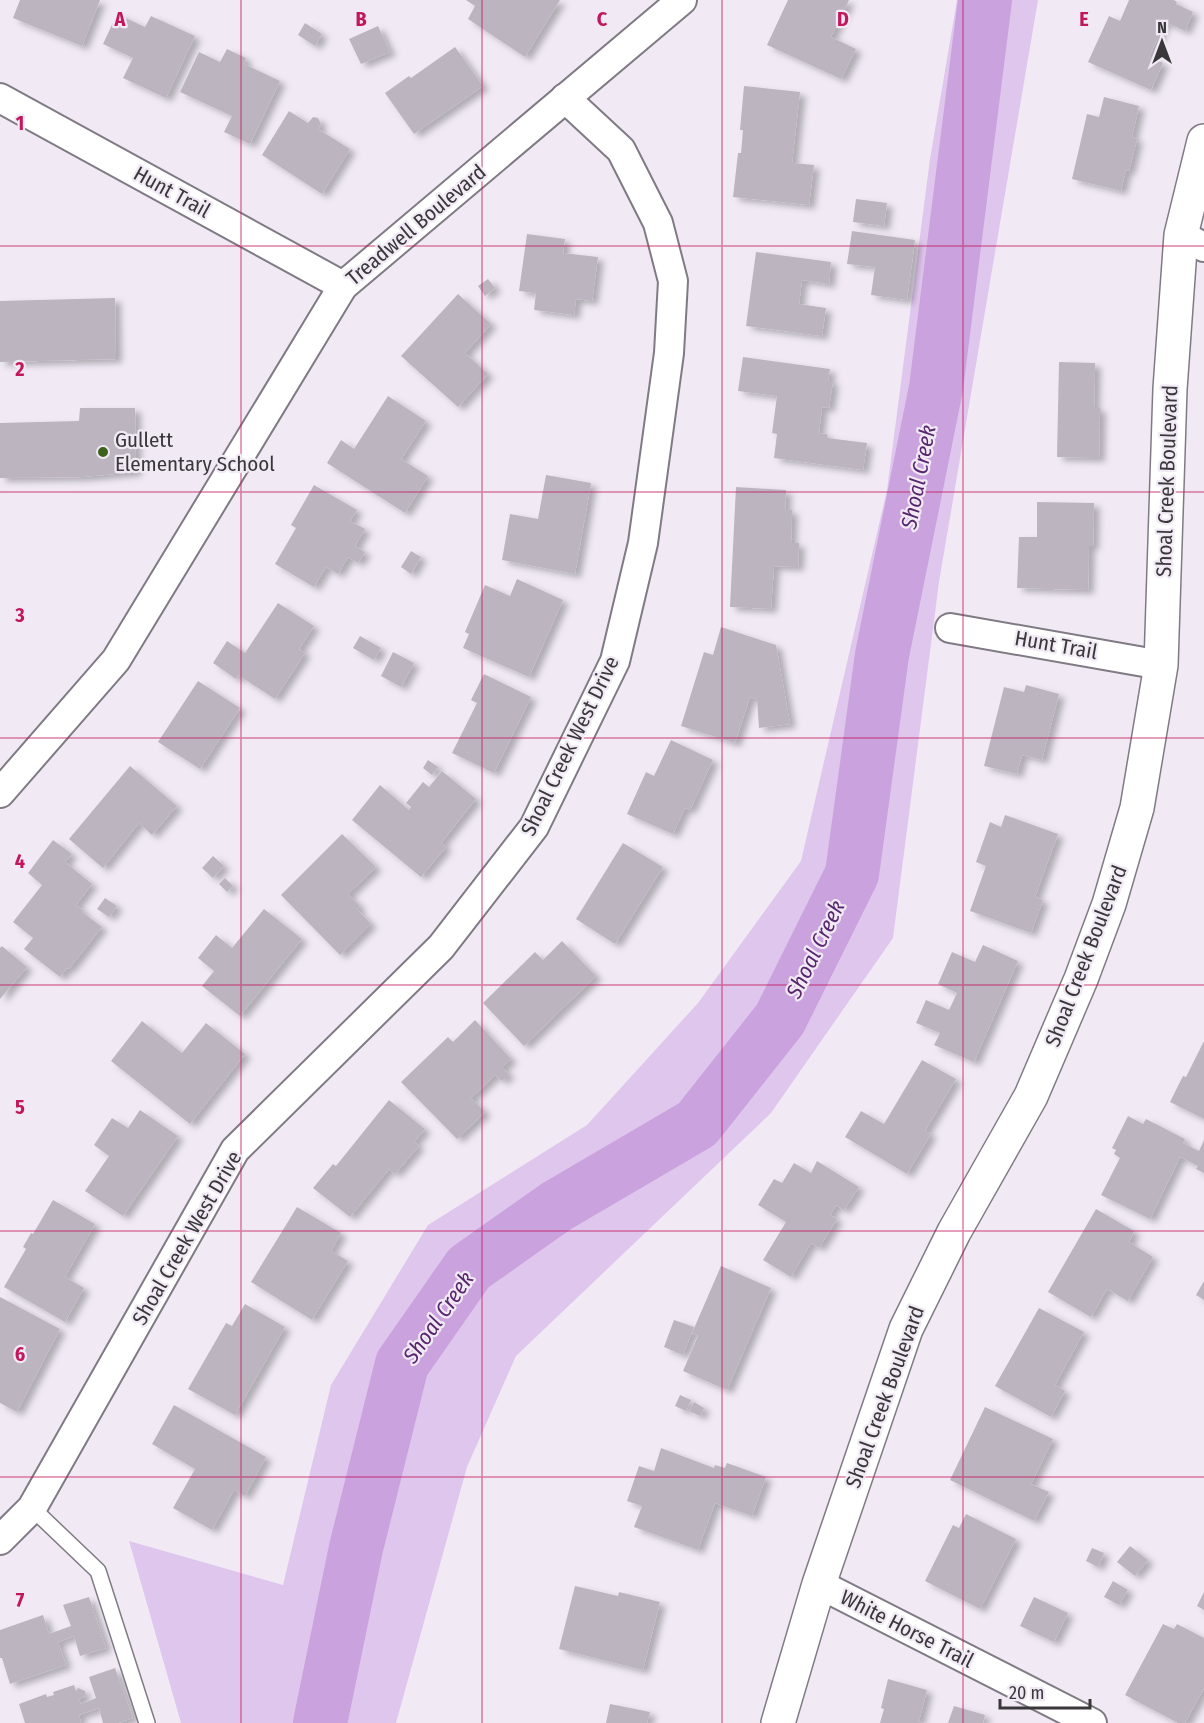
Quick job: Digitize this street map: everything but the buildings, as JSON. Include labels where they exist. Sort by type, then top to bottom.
[{"type":"street","name":"Treadwell Boulevard","points":[[0,793],[116,660],[343,286],[680,1]]},
{"type":"street","name":"Hunt Trail","points":[[0,98],[343,286]]},
{"type":"street","name":"Shoal Creek West Drive","points":[[0,1540],[32,1508],[235,1150],[441,947],[534,827],[615,661],[643,543],[669,353],[673,281],[658,223],[621,150],[565,98]]},
{"type":"street","name":"Shoal Creek Boulevard","points":[[778,1723],[819,1584],[906,1329],[954,1232],[1031,1096],[1081,979],[1109,904],[1137,807],[1161,665],[1170,388],[1193,241],[1204,141]]},
{"type":"street","name":"Hunt Trail","points":[[950,628],[1161,665]]},
{"type":"street","name":"White Horse Trail","points":[[819,1584],[1092,1723]]},
{"type":"lane","points":[[32,1508],[98,1571],[147,1723]]},
{"type":"shaded area","points":[[957,0],[1038,0],[939,582],[893,938],[771,1113],[516,1356],[467,1467],[396,1723],[181,1723],[129,1541],[283,1585],[331,1385],[428,1225],[587,1125],[698,1003],[801,861],[887,490],[930,159]]},
{"type":"waterway","name":"Shoal Creek","points":[[320,1723],[356,1548],[402,1364],[469,1268],[557,1206],[697,1124],[780,1019],[852,874],[882,655],[936,388],[985,0]]},
{"type":"place","name":"Gullett Elementary School","points":[[103,452]]}]
